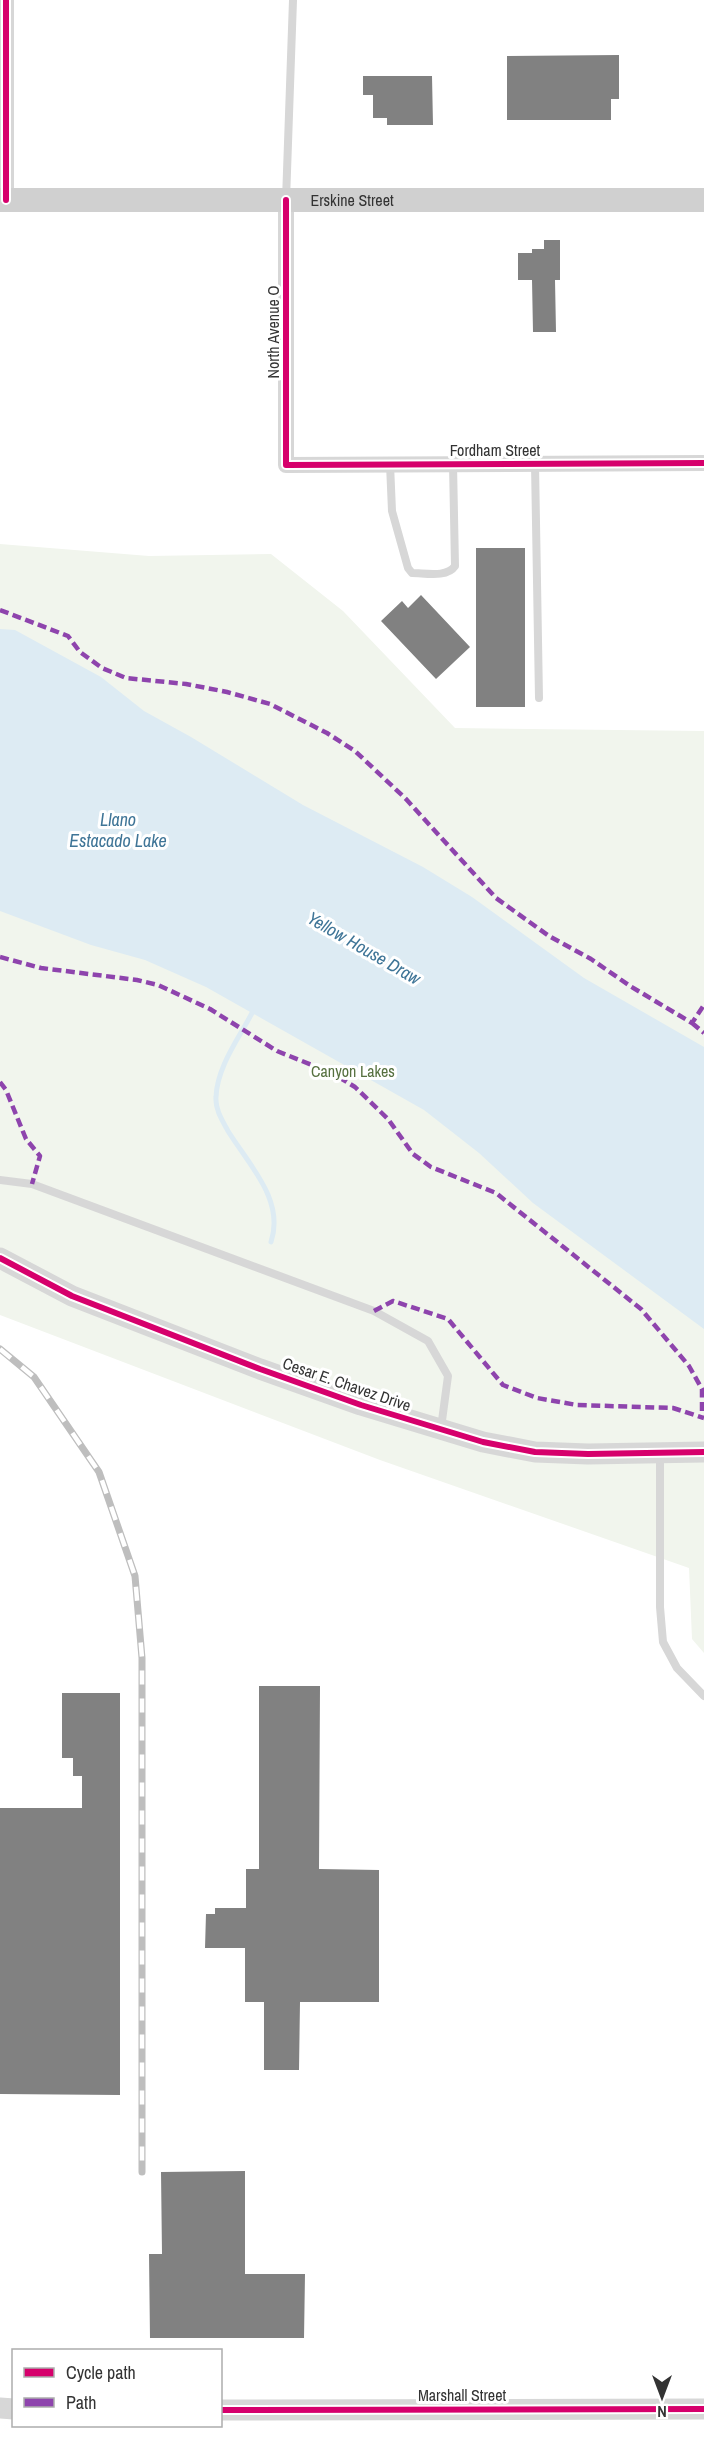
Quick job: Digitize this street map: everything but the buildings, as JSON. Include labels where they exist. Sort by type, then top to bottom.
[{"type":"main road","name":"Erskine Street","points":[[3,200],[704,200]]},
{"type":"street","points":[[3,200],[4,2]]},
{"type":"street","name":"North Avenue O","points":[[286,200],[286,465]]},
{"type":"street","name":"Fordham Street","points":[[286,465],[704,463]]},
{"type":"street","name":"Cesar E. Chavez Drive","points":[[0,1258],[72,1296],[260,1369],[361,1404],[483,1442],[535,1452],[588,1454],[704,1452]]},
{"type":"street","name":"Marshall Street","points":[[222,2410],[704,2409]]},
{"type":"lane","points":[[286,200],[293,0]]},
{"type":"lane","points":[[390,464],[392,511],[408,568],[412,573],[445,573],[452,570],[454,566],[453,464]]},
{"type":"lane","points":[[535,464],[539,698]]},
{"type":"lane","points":[[0,1180],[32,1184],[374,1311],[428,1341],[448,1377],[441,1429]]},
{"type":"lane","points":[[660,1453],[660,1607],[663,1642],[677,1668],[704,1696]]},
{"type":"green space","name":"Canyon Lakes","points":[[0,544],[149,556],[271,554],[343,611],[455,728],[704,731],[704,1653],[692,1639],[689,1568],[380,1460],[0,1315]]},
{"type":"water","name":"Llano Estacado Lake","points":[[0,629],[15,630],[101,677],[144,711],[303,805],[423,867],[472,897],[584,978],[704,1047],[704,1329],[533,1203],[479,1153],[424,1110],[206,987],[145,960],[91,945],[0,911]]},
{"type":"waterway","points":[[252,1013],[224,1064],[217,1086],[216,1101],[219,1114],[228,1131],[255,1170],[269,1197],[274,1227],[271,1242]]},
{"type":"railway","points":[[0,1349],[34,1377],[99,1472],[135,1576],[142,1658],[142,2172]]},
{"type":"marked path","points":[[0,610],[68,636],[80,652],[102,668],[126,678],[186,684],[227,692],[270,704],[327,733],[355,751],[406,799],[496,898],[549,936],[591,959],[630,986],[692,1023],[704,1005]]},
{"type":"marked path","points":[[0,957],[41,968],[137,980],[158,985],[210,1009],[277,1051],[332,1073],[355,1087],[388,1119],[413,1154],[431,1167],[496,1193],[641,1309],[689,1366],[702,1389],[702,1418]]},
{"type":"marked path","points":[[692,1023],[704,1033]]},
{"type":"marked path","points":[[0,1082],[6,1090],[26,1139],[40,1156],[32,1184]]},
{"type":"marked path","points":[[374,1311],[393,1301],[448,1319],[503,1385],[537,1398],[577,1405],[673,1408],[704,1418]]},
{"type":"cycle path","points":[[6,0],[6,200]]},
{"type":"cycle path","points":[[286,200],[286,465],[704,463]]},
{"type":"cycle path","points":[[0,1258],[72,1296],[260,1369],[361,1405],[483,1442],[535,1452],[588,1454],[704,1452]]},
{"type":"cycle path","points":[[222,2410],[704,2409]]},
{"type":"water label","name":"Yellow House Draw","points":[[364,948]]}]
